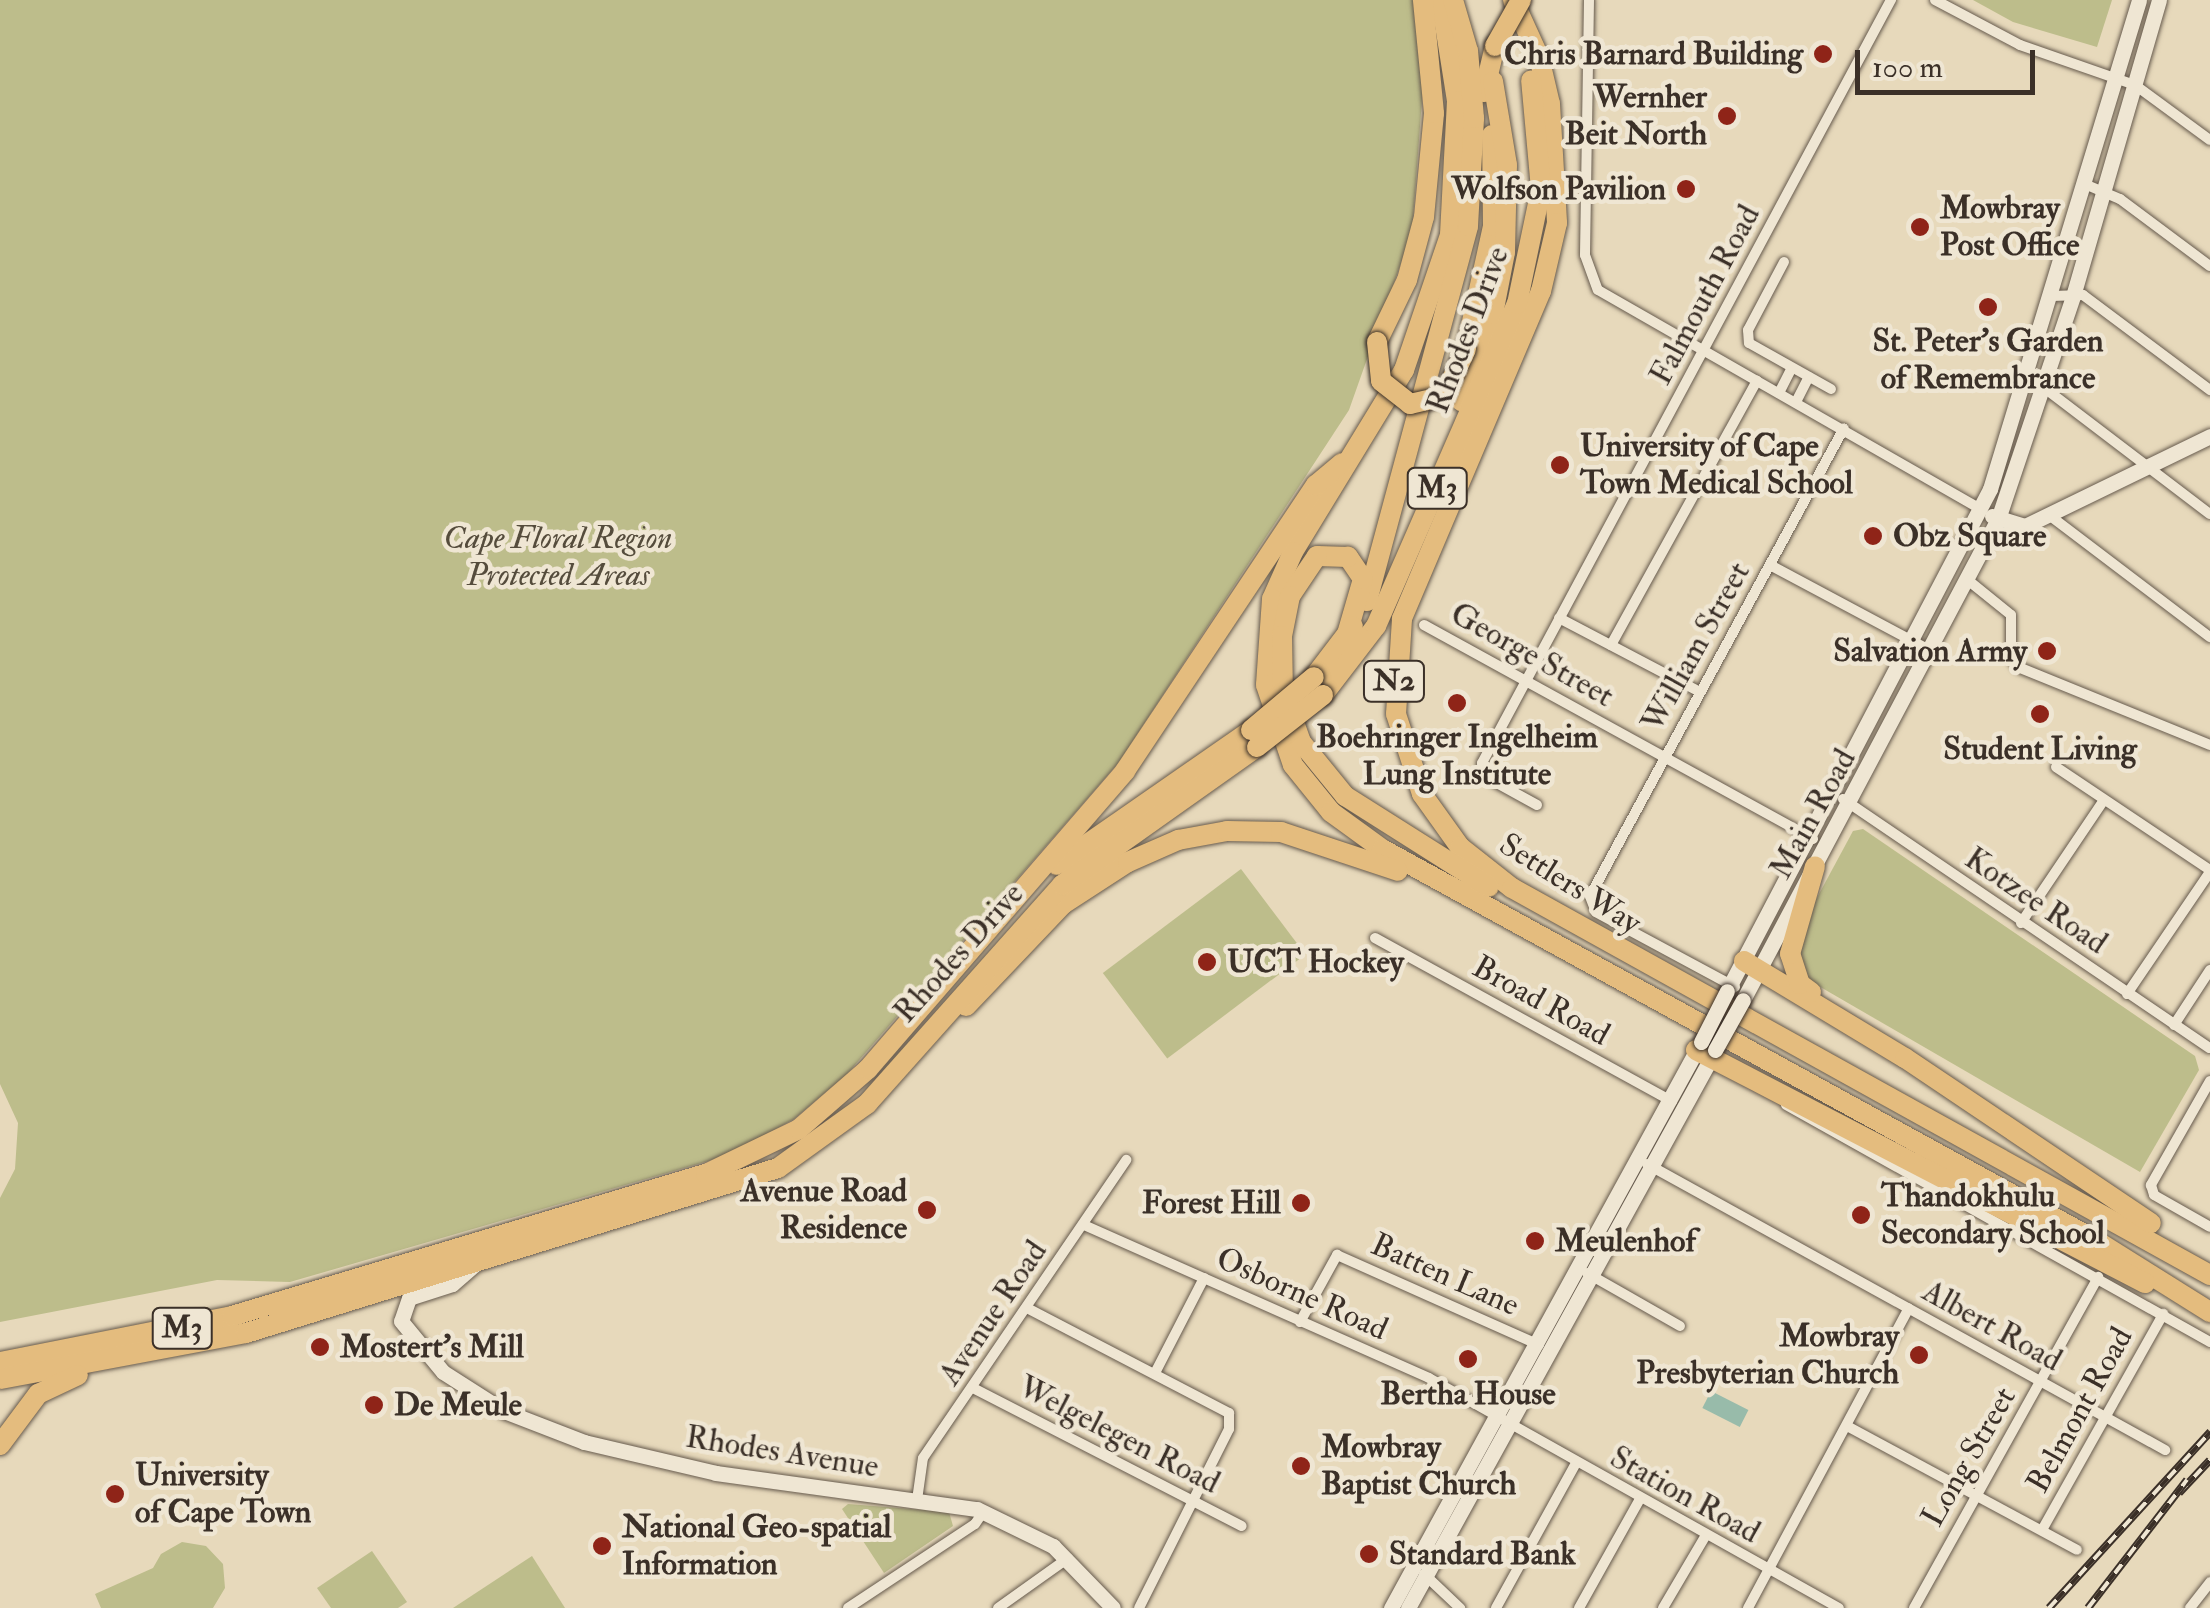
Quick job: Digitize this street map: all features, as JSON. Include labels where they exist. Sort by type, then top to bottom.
[{"type":"highway","points":[[1423,0],[1434,113],[1424,218],[1407,280],[1377,342],[1381,381],[1410,404],[1444,396],[1466,348],[1493,226],[1495,47]]},
{"type":"highway","name":"Settlers Way","points":[[1441,0],[1458,118],[1450,235],[1411,356],[1292,552],[1272,599],[1264,652],[1268,704],[1293,764],[1331,812],[1457,890],[2095,1240],[2210,1313]]},
{"type":"highway","points":[[1319,686],[1373,588],[1455,286],[1471,201],[1472,87],[1453,0]]},
{"type":"highway","name":"M3","points":[[1503,0],[1535,96]]},
{"type":"highway","name":"N2","points":[[1513,0],[1522,24]]},
{"type":"highway","points":[[1404,469],[1458,325],[1477,246],[1484,88],[1495,47],[1521,0]]},
{"type":"highway","points":[[1522,24],[1535,96]]},
{"type":"highway","name":"Settlers Way","points":[[1522,24],[1539,57],[1556,136],[1554,240],[1534,308],[1407,602],[1396,651],[1396,714],[1422,794],[1470,858],[1642,964],[2144,1232],[2210,1274]]},
{"type":"highway","points":[[1356,654],[1494,314],[1508,207],[1493,81]]},
{"type":"highway","name":"Rhodes Drive","points":[[0,1362],[246,1332],[760,1177],[848,1122],[1062,886],[1319,686],[1356,654],[1376,626],[1522,288],[1540,189],[1535,96]]},
{"type":"highway","name":"Rhodes Drive","points":[[0,1379],[153,1342],[756,1154],[841,1098],[1004,914],[1156,730],[1316,485],[1354,453]]},
{"type":"highway","points":[[1347,634],[1363,578],[1348,557],[1317,556],[1290,596],[1281,672],[1294,727],[1323,774],[1357,804],[1492,889],[1642,964]]},
{"type":"highway","points":[[1004,914],[1087,840],[1254,739]]},
{"type":"highway","points":[[905,1061],[929,1045],[1063,904],[1128,862],[1178,840],[1227,830],[1281,832],[1457,890]]},
{"type":"highway","points":[[1815,866],[1793,932],[1792,968],[1800,984],[1854,1027]]},
{"type":"highway","points":[[1751,965],[1854,1027],[2160,1230],[2210,1274]]},
{"type":"highway","points":[[1706,1050],[1774,1094],[2210,1313]]},
{"type":"highway","points":[[0,1346],[153,1342]]},
{"type":"highway","points":[[0,1445],[49,1386],[153,1342]]},
{"type":"main road","name":"Main Road","points":[[1706,1050],[1729,988],[1751,965],[1804,886],[1851,805],[1998,519],[2087,246],[2117,77],[2139,0]]},
{"type":"main road","name":"Main Road","points":[[1408,1608],[1436,1542],[1582,1271],[1706,1050],[1745,997],[1751,965],[1789,877],[1915,642],[1981,509],[2070,240],[2135,86],[2158,0]]},
{"type":"main road","points":[[2070,240],[2087,246]]},
{"type":"main road","points":[[2040,332],[2060,338]]},
{"type":"main road","points":[[1981,509],[1998,519],[2025,526],[2210,436]]},
{"type":"main road","points":[[1789,877],[1804,886]]},
{"type":"main road","name":"Rhodes Avenue","points":[[474,1265],[452,1284],[414,1296],[402,1307],[403,1328],[430,1360],[504,1410],[584,1442],[778,1485],[962,1505],[983,1512],[1068,1558],[1112,1608]]},
{"type":"main road","name":"Main Road","points":[[1391,1608],[1421,1572]]},
{"type":"street","points":[[1589,0],[1583,116],[1590,274],[1617,306],[1844,428],[1981,509]]},
{"type":"street","name":"Falmouth Road","points":[[1538,805],[1481,771],[1891,0]]},
{"type":"street","points":[[1935,0],[2020,44],[2135,86],[2210,140]]},
{"type":"street","points":[[2095,187],[2210,266]]},
{"type":"street","points":[[1784,262],[1747,337],[1831,390]]},
{"type":"street","points":[[2052,296],[2083,295],[2210,390]]},
{"type":"street","points":[[1778,393],[1792,368]]},
{"type":"street","points":[[2026,374],[2045,384],[2210,514]]},
{"type":"street","points":[[1796,402],[1809,377]]},
{"type":"street","points":[[1611,645],[1757,381]]},
{"type":"street","name":"William Street","points":[[1729,988],[1596,912],[1592,891],[1844,428]]},
{"type":"street","points":[[2049,515],[2210,637]]},
{"type":"street","points":[[1770,564],[1932,652]]},
{"type":"street","points":[[1969,580],[2011,615],[2013,663],[2210,745]]},
{"type":"street","points":[[1560,618],[1700,692]]},
{"type":"street","name":"George Street","points":[[1424,625],[1826,845]]},
{"type":"street","points":[[2056,768],[2210,871],[2127,994]]},
{"type":"street","name":"Kotzee Road","points":[[1835,794],[2210,1048]]},
{"type":"street","points":[[2021,923],[2104,800]]},
{"type":"street","name":"Broad Road","points":[[1376,938],[1677,1103]]},
{"type":"street","points":[[2174,1025],[2210,970]]},
{"type":"street","points":[[1729,988],[1745,997]]},
{"type":"street","points":[[2210,1081],[2151,1190],[2210,1227]]},
{"type":"street","points":[[1774,1094],[1799,1118],[2210,1342]]},
{"type":"street","name":"Avenue Road","points":[[917,1500],[923,1458],[1126,1160]]},
{"type":"street","name":"Albert Road","points":[[1644,1162],[2165,1450]]},
{"type":"street","name":"Osborne Road","points":[[1084,1225],[1300,1322],[1502,1420]]},
{"type":"street","name":"Batten Lane","points":[[1300,1322],[1337,1255],[1542,1346]]},
{"type":"street","points":[[1582,1271],[1680,1326]]},
{"type":"street","points":[[1155,1373],[1204,1278]]},
{"type":"street","name":"Long Street","points":[[1914,1608],[2098,1278]]},
{"type":"street","points":[[1027,1308],[1228,1413],[1229,1429],[1139,1608]]},
{"type":"street","points":[[1748,1608],[1909,1308]]},
{"type":"street","name":"Belmont Road","points":[[2042,1530],[2163,1314]]},
{"type":"street","name":"Welgelegen Road","points":[[973,1388],[1242,1526]]},
{"type":"street","name":"Station Road","points":[[1502,1420],[1833,1607]]},
{"type":"street","points":[[1847,1426],[2077,1550]]},
{"type":"street","points":[[1496,1608],[1576,1464]]},
{"type":"street","points":[[1579,1608],[1640,1498]]},
{"type":"street","points":[[952,1539],[962,1505]]},
{"type":"street","points":[[848,1608],[952,1539],[983,1512]]},
{"type":"street","points":[[1662,1608],[1706,1535]]},
{"type":"street","points":[[998,1608],[1068,1558]]},
{"type":"street","points":[[1421,1572],[1460,1608]]},
{"type":"street","points":[[2190,1608],[2210,1582]]},
{"type":"green space","name":"Cape Floral Region Protected Areas","points":[[0,0],[1413,0],[1425,60],[1412,232],[1349,410],[1119,762],[847,1074],[794,1119],[729,1155],[290,1282],[217,1280],[0,1322],[0,1198],[15,1169],[18,1123],[0,1084]]},
{"type":"green space","points":[[1973,0],[2112,0],[2097,47],[2013,22]]},
{"type":"green space","points":[[1863,829],[2195,1056],[2199,1070],[2140,1172],[1810,981],[1798,962],[1812,907],[1853,831]]},
{"type":"green space","points":[[1241,869],[1305,954],[1167,1059],[1103,973]]},
{"type":"green space","points":[[848,1504],[949,1512],[953,1526],[884,1573],[842,1509]]},
{"type":"green space","points":[[182,1542],[206,1546],[223,1564],[225,1588],[213,1608],[101,1608],[95,1594],[153,1568],[161,1554]]},
{"type":"green space","points":[[372,1551],[407,1602],[398,1608],[331,1608],[317,1588]]},
{"type":"green space","points":[[532,1556],[565,1608],[453,1608]]},
{"type":"shaded area","points":[[1711,1391],[1748,1410],[1740,1427],[1702,1408]]},
{"type":"railway","points":[[2049,1608],[2210,1432]]},
{"type":"railway","points":[[2179,1493],[2210,1460]]},
{"type":"railway","points":[[2088,1608],[2187,1480]]},
{"type":"place","name":"Chris Barnard Building","points":[[1823,54]]},
{"type":"place","name":"Wernher Beit North","points":[[1727,116]]},
{"type":"place","name":"Wolfson Pavilion","points":[[1686,189]]},
{"type":"place","name":"Mowbray Post Office","points":[[1920,227]]},
{"type":"place","name":"St. Peter's Garden of Remembrance","points":[[1988,307]]},
{"type":"place","name":"University of Cape Town Medical School","points":[[1560,465]]},
{"type":"place","name":"Obz Square","points":[[1873,536]]},
{"type":"place","name":"Salvation Army","points":[[2047,651]]},
{"type":"place","name":"Boehringer Ingelheim Lung Institute","points":[[1457,703]]},
{"type":"place","name":"Student Living","points":[[2040,714]]},
{"type":"place","name":"UCT Hockey","points":[[1207,962]]},
{"type":"place","name":"Forest Hill","points":[[1301,1203]]},
{"type":"place","name":"Avenue Road Residence","points":[[927,1210]]},
{"type":"place","name":"Thandokhulu Secondary School","points":[[1861,1215]]},
{"type":"place","name":"Meulenhof","points":[[1535,1241]]},
{"type":"place","name":"Mostert's Mill","points":[[320,1347]]},
{"type":"place","name":"Mowbray Presbyterian Church","points":[[1919,1355]]},
{"type":"place","name":"Bertha House","points":[[1468,1359]]},
{"type":"place","name":"De Meule","points":[[374,1405]]},
{"type":"place","name":"Mowbray Baptist Church","points":[[1301,1466]]},
{"type":"place","name":"University of Cape Town","points":[[115,1494]]},
{"type":"place","name":"National Geo-spatial Information","points":[[602,1546]]},
{"type":"place","name":"Standard Bank","points":[[1369,1554]]}]
